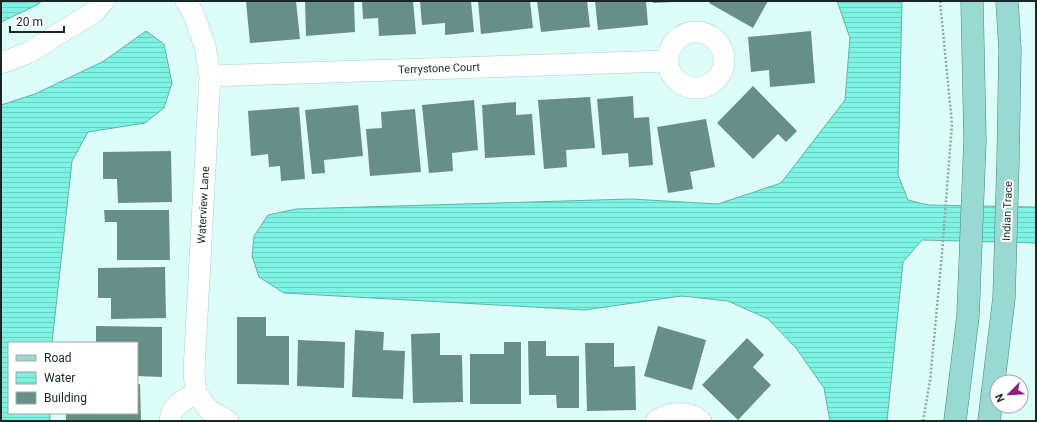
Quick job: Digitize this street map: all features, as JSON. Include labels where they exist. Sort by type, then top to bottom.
[{"type":"main road","points":[[955,421],[968,316],[973,198],[975,140],[972,1]]},
{"type":"main road","name":"Indian Trace","points":[[989,421],[1004,298],[1010,49],[1007,1]]},
{"type":"street","points":[[1,63],[28,53],[94,12],[104,1]]},
{"type":"street","name":"Waterview Lane","points":[[186,1],[194,15],[205,46],[210,76],[194,371],[202,401]]},
{"type":"street","name":"Terrystone Court","points":[[210,76],[667,61]]},
{"type":"street","points":[[170,421],[170,415],[178,404],[202,401],[228,421]]},
{"type":"street","points":[[656,421],[663,416],[675,413],[687,414],[701,421]]},
{"type":"path","points":[[923,421],[930,381],[952,124],[940,1]]},
{"type":"water","points":[[1,1],[42,1],[37,5],[1,22]]},
{"type":"water","points":[[837,1],[902,1],[898,175],[908,200],[928,205],[1036,207],[1036,243],[922,240],[903,262],[887,421],[830,421],[824,388],[796,348],[768,319],[728,301],[681,296],[585,310],[284,293],[259,277],[252,256],[254,236],[268,215],[296,209],[631,199],[718,204],[781,183],[845,100],[850,38]]},
{"type":"water","points":[[146,31],[164,44],[172,83],[164,108],[145,123],[88,132],[72,161],[52,342],[8,342],[8,414],[50,414],[50,421],[1,421],[1,105],[35,94],[104,61]]},
{"type":"building","points":[[246,1],[296,1],[300,39],[250,43]]},
{"type":"building","points":[[305,1],[354,1],[355,32],[306,36]]},
{"type":"building","points":[[362,1],[413,1],[416,34],[379,36],[378,18],[363,19]]},
{"type":"building","points":[[420,1],[471,1],[474,32],[445,35],[445,23],[422,25]]},
{"type":"building","points":[[478,1],[530,1],[533,28],[481,34]]},
{"type":"building","points":[[537,1],[587,1],[590,27],[541,32]]},
{"type":"building","points":[[595,1],[646,1],[648,25],[598,30]]},
{"type":"building","points":[[653,1],[674,1],[674,2],[653,3]]},
{"type":"building","points":[[710,1],[768,1],[753,28],[709,3]]},
{"type":"building","points":[[811,31],[815,83],[770,87],[769,70],[751,72],[748,37]]},
{"type":"building","points":[[753,86],[797,131],[786,142],[778,134],[753,159],[717,123]]},
{"type":"building","points":[[633,96],[634,118],[649,117],[653,165],[629,167],[628,153],[602,155],[597,99]]},
{"type":"building","points":[[590,97],[595,148],[566,150],[567,167],[544,169],[538,100]]},
{"type":"building","points":[[474,100],[478,150],[452,153],[453,171],[429,173],[422,105]]},
{"type":"building","points":[[516,102],[516,115],[532,114],[535,155],[485,158],[482,105]]},
{"type":"building","points":[[358,105],[363,156],[324,160],[325,173],[312,174],[305,110]]},
{"type":"building","points":[[299,107],[305,179],[281,181],[280,166],[269,167],[268,154],[251,156],[248,111]]},
{"type":"building","points":[[415,109],[421,172],[370,176],[366,129],[382,128],[381,112]]},
{"type":"building","points":[[706,119],[715,167],[690,172],[693,189],[668,193],[657,127]]},
{"type":"building","points":[[171,151],[172,202],[118,203],[117,179],[103,179],[103,152]]},
{"type":"building","points":[[104,210],[169,210],[170,260],[117,260],[117,222],[105,222]]},
{"type":"building","points":[[165,267],[166,318],[111,319],[111,298],[98,298],[98,268]]},
{"type":"building","points":[[237,317],[266,317],[266,336],[289,336],[289,385],[237,384]]},
{"type":"building","points":[[96,326],[162,327],[162,377],[138,376],[138,342],[96,342]]},
{"type":"building","points":[[658,326],[706,340],[692,390],[644,376]]},
{"type":"building","points":[[355,330],[384,332],[383,350],[405,351],[403,399],[352,397]]},
{"type":"building","points":[[440,333],[440,355],[462,355],[463,402],[413,403],[411,334]]},
{"type":"building","points":[[747,338],[764,355],[753,367],[771,385],[738,420],[702,385]]},
{"type":"building","points":[[298,340],[345,342],[344,388],[297,386]]},
{"type":"building","points":[[528,341],[546,341],[546,356],[579,356],[579,408],[557,408],[556,395],[529,395]]},
{"type":"building","points":[[504,342],[521,342],[521,404],[470,404],[470,354],[504,354]]},
{"type":"building","points":[[585,343],[614,343],[614,367],[635,366],[636,410],[587,411]]},
{"type":"building","points":[[138,384],[140,384],[141,421],[66,421],[66,414],[138,414]]}]
